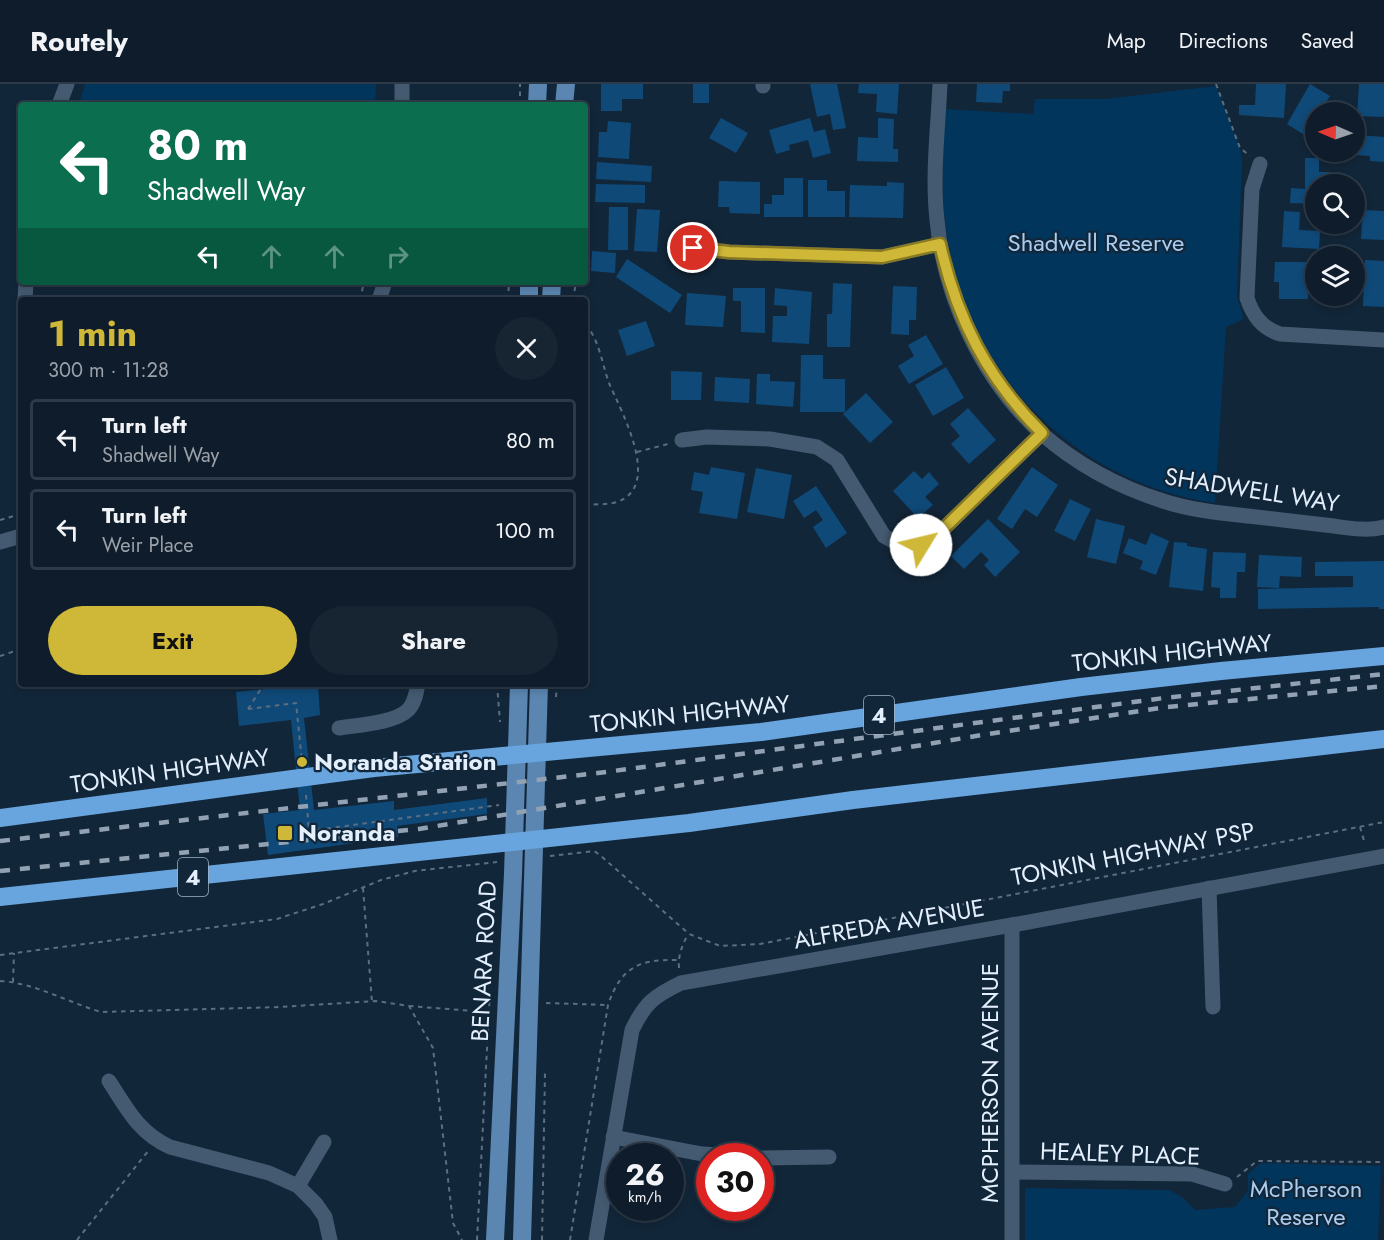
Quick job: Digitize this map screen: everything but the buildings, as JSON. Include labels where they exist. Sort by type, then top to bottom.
[{"type":"highway","name":"TONKIN HIGHWAY","points":[[0,818],[374,768],[761,732],[1081,687],[1221,670],[1384,656]]},
{"type":"highway","name":"4","points":[[0,897],[677,824],[853,800],[1384,740]]},
{"type":"main road","points":[[537,102],[538,84]]},
{"type":"main road","points":[[564,102],[566,84]]},
{"type":"main road","name":"BENARA ROAD","points":[[495,1240],[510,868],[519,731],[519,687]]},
{"type":"main road","name":"BENARA ROAD","points":[[522,1240],[536,865],[539,687]]},
{"type":"street","points":[[60,102],[67,84]]},
{"type":"street","points":[[402,84],[402,102]]},
{"type":"street","name":"SHADWELL WAY","points":[[940,84],[935,189],[940,244],[954,294],[973,342],[996,379],[1025,416],[1042,433],[1074,457],[1108,478],[1165,502],[1216,512],[1358,529],[1384,527]]},
{"type":"street","points":[[1260,164],[1252,189],[1247,298],[1251,311],[1268,330],[1280,334],[1384,340]]},
{"type":"street","points":[[693,248],[729,252],[882,257],[940,244]]},
{"type":"street","points":[[682,440],[707,437],[770,439],[817,447],[837,460],[884,536],[907,546],[921,545],[935,537],[1042,433]]},
{"type":"street","points":[[0,542],[18,537]]},
{"type":"street","points":[[339,728],[397,717],[408,711],[415,700],[417,687]]},
{"type":"street","name":"ALFREDA AVENUE","points":[[596,1240],[632,1030],[640,1013],[657,995],[681,983],[1384,856]]},
{"type":"street","points":[[1209,888],[1213,1007]]},
{"type":"street","name":"MCPHERSON AVENUE","points":[[1012,925],[1012,1240]]},
{"type":"street","points":[[109,1081],[142,1130],[156,1141],[170,1147],[269,1173],[298,1186],[325,1217],[330,1240]]},
{"type":"street","points":[[613,1137],[696,1153]]},
{"type":"street","points":[[298,1186],[324,1142]]},
{"type":"street","points":[[774,1158],[829,1157]]},
{"type":"street","name":"HEALEY PLACE","points":[[1013,1172],[1192,1174],[1226,1184]]},
{"type":"path","points":[[1216,84],[1240,148],[1260,164]]},
{"type":"path","points":[[588,328],[592,331],[606,374],[637,452],[637,480],[630,493],[619,501],[588,505]]},
{"type":"path","points":[[637,452],[682,440]]},
{"type":"path","points":[[0,520],[18,515]]},
{"type":"path","points":[[0,656],[18,650]]},
{"type":"path","points":[[262,687],[248,709],[296,703]]},
{"type":"path","points":[[497,687],[501,725]]},
{"type":"path","points":[[309,831],[499,805]]},
{"type":"path","name":"TONKIN HIGHWAY PSP","points":[[536,865],[594,851],[689,934],[720,946],[760,944],[1384,822]]},
{"type":"path","points":[[1360,826],[1368,859]]},
{"type":"path","points":[[0,955],[277,919],[323,904],[381,880],[414,871],[510,868]]},
{"type":"path","points":[[363,887],[372,1002]]},
{"type":"path","points":[[681,983],[678,960],[689,934]]},
{"type":"path","points":[[13,982],[14,953]]},
{"type":"path","points":[[570,1240],[608,1005],[615,986],[636,966],[659,959],[678,960]]},
{"type":"path","points":[[0,981],[38,988],[76,1005],[101,1012],[372,1002],[488,1012]]},
{"type":"path","points":[[477,1240],[490,989]]},
{"type":"path","points":[[546,1003],[608,1005]]},
{"type":"path","points":[[409,1006],[433,1048],[453,1223],[462,1240]]},
{"type":"path","points":[[77,1240],[156,1141]]},
{"type":"path","points":[[1226,1184],[1243,1174],[1257,1161],[1384,1162]]},
{"type":"green space","points":[[85,84],[376,84],[375,102],[80,102]]},
{"type":"green space","name":"Shadwell Reserve","points":[[1216,86],[1240,148],[1242,161],[1237,297],[1244,319],[1226,327],[1215,503],[1164,491],[1117,472],[1075,446],[1037,414],[1004,376],[978,334],[959,287],[947,236],[943,204],[943,173],[945,109],[1033,114],[1035,99],[1106,99]]},
{"type":"green space","name":"McPherson Reserve","points":[[1261,1163],[1381,1166],[1378,1240],[1025,1240],[1025,1188],[1169,1190],[1183,1198],[1195,1210],[1235,1207],[1248,1191],[1248,1174]]},
{"type":"railway","points":[[0,841],[598,773],[1164,698],[1384,674]]},
{"type":"railway","points":[[0,871],[419,829],[988,734],[1167,707],[1384,686]]},
{"type":"place","name":"Noranda Station","points":[[302,762]]},
{"type":"place","name":"Noranda","points":[[285,833]]},
{"type":"route","points":[[693,248],[729,252],[882,257],[940,244],[946,271],[973,342],[996,379],[1025,416],[1042,433],[935,537],[921,545]]}]
